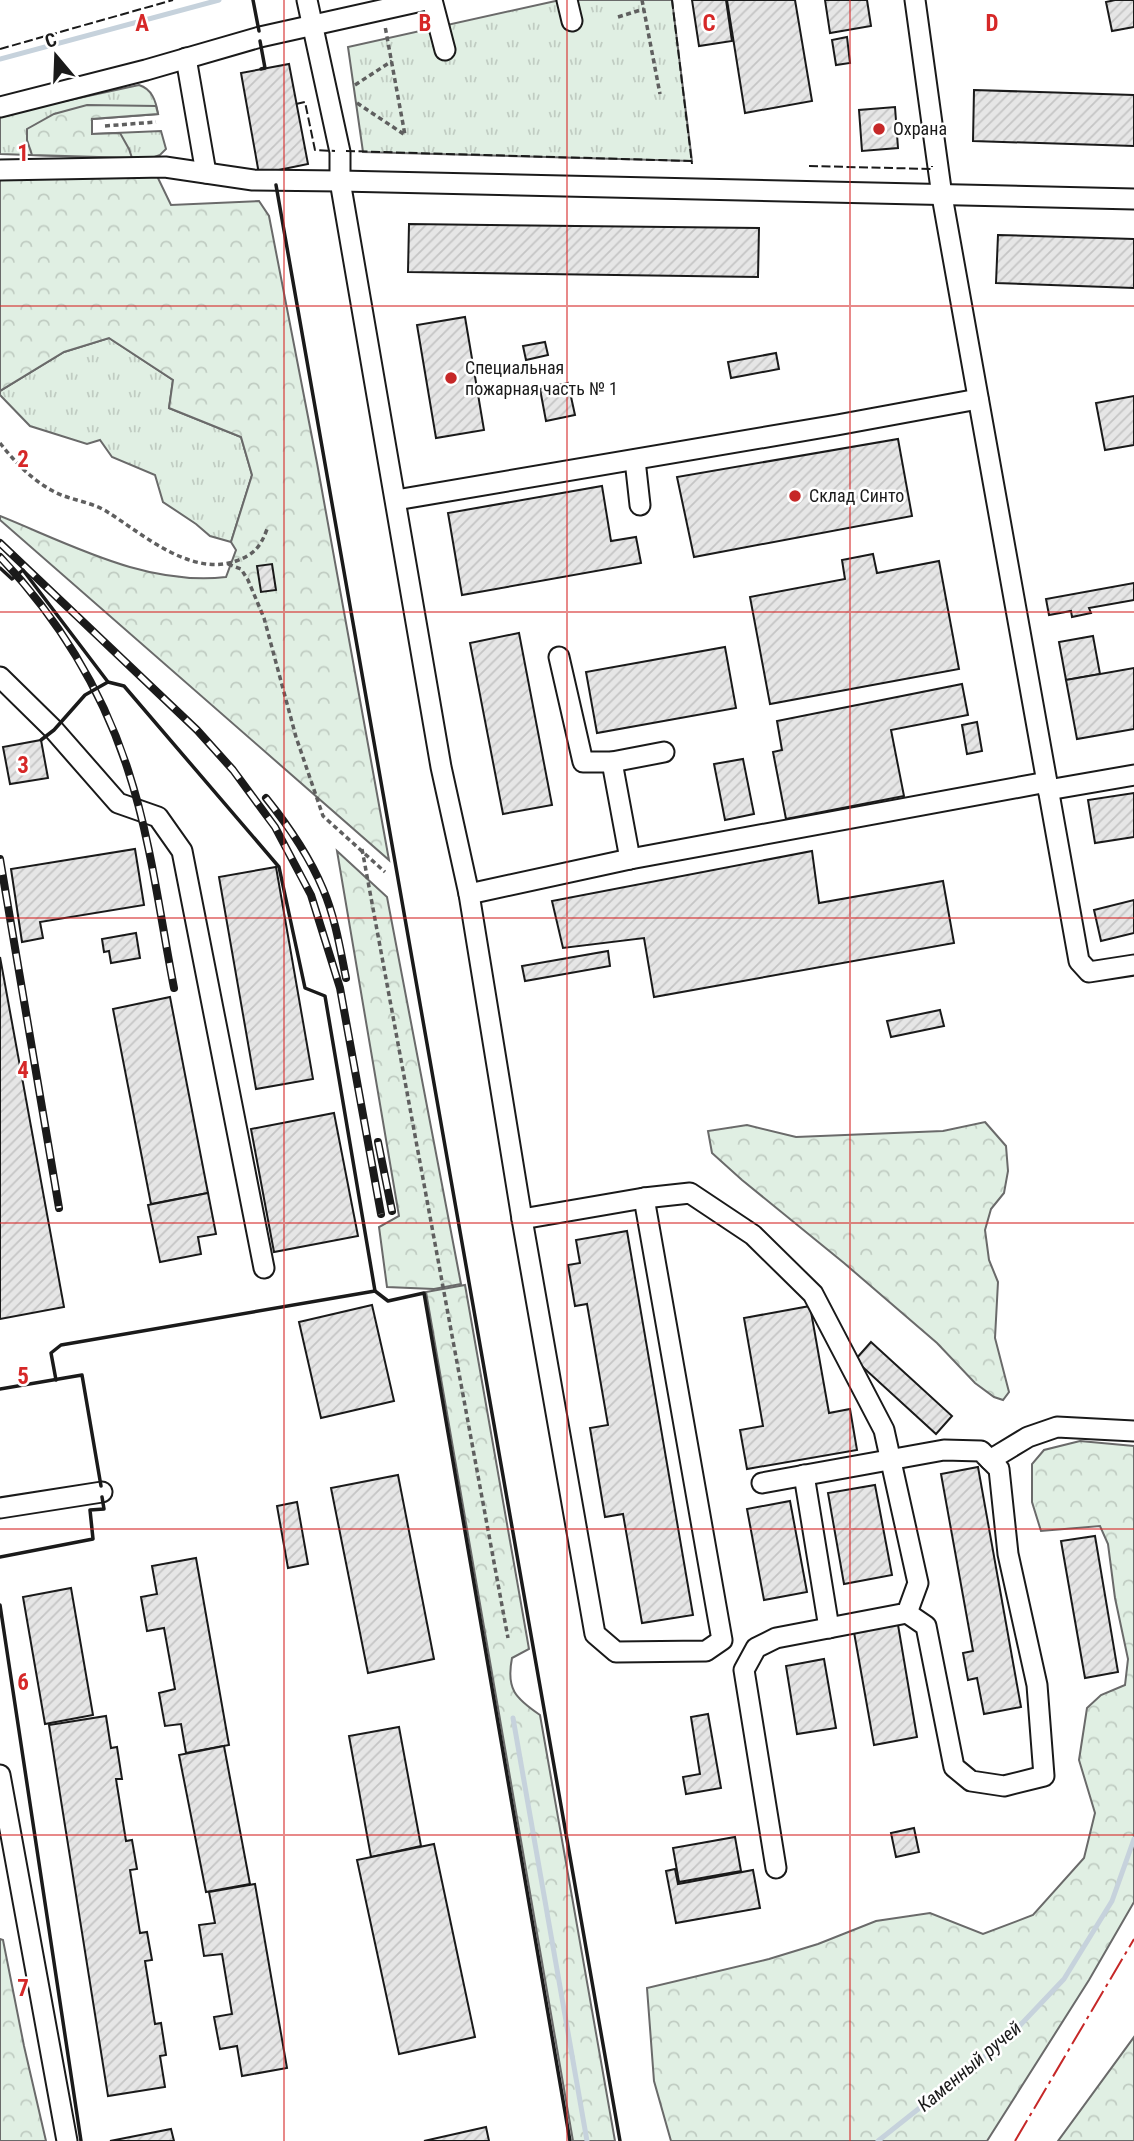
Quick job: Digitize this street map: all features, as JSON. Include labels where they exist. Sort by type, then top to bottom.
[{"type":"lane","points":[[307,0],[341,152],[340,181],[441,767],[469,894],[522,1219],[595,1634],[616,1653],[706,1651],[722,1640],[644,1198]]},
{"type":"lane","points":[[0,107],[260,37],[426,0]]},
{"type":"lane","points":[[432,0],[445,50]]},
{"type":"lane","points":[[567,0],[572,21]]},
{"type":"lane","points":[[915,0],[942,196],[1079,961],[1089,972],[1134,965]]},
{"type":"lane","points":[[186,58],[206,173]]},
{"type":"lane","points":[[0,170],[164,167],[275,182],[340,181],[1134,200]]},
{"type":"lane","points":[[396,500],[978,399]]},
{"type":"lane","points":[[635,460],[640,505]]},
{"type":"lane","points":[[559,657],[583,762],[612,762],[664,752]]},
{"type":"lane","points":[[0,677],[54,730],[118,803],[158,817],[182,850],[264,1268]]},
{"type":"lane","points":[[612,762],[630,859]]},
{"type":"lane","points":[[469,894],[630,859],[1048,786],[1134,775]]},
{"type":"lane","points":[[522,1219],[690,1193],[753,1235],[813,1294],[884,1430],[918,1583],[907,1613]]},
{"type":"lane","points":[[990,1460],[1028,1437],[1057,1427],[1134,1431]]},
{"type":"lane","points":[[762,1483],[944,1450],[982,1451],[999,1469],[1008,1554],[1037,1685],[1044,1776],[1004,1786],[971,1781],[954,1767],[926,1626],[907,1613],[776,1638],[756,1648],[744,1670],[776,1868]]},
{"type":"lane","points":[[804,1475],[829,1628]]},
{"type":"lane","points":[[0,1508],[102,1492]]},
{"type":"lane","points":[[0,1775],[67,2141]]},
{"type":"path","points":[[642,0],[660,94]]},
{"type":"path","points":[[618,16],[644,9]]},
{"type":"path","points":[[357,103],[405,135],[382,10]]},
{"type":"path","points":[[355,85],[391,61]]},
{"type":"path","points":[[105,126],[156,122]]},
{"type":"path","points":[[0,443],[21,468],[51,490],[105,511],[142,537],[195,562],[205,565],[228,564],[245,558],[261,546],[267,529]]},
{"type":"path","points":[[228,564],[240,569],[248,580],[264,618],[296,737],[323,816],[385,872]]},
{"type":"path","points":[[362,849],[508,1638]]},
{"type":"green space","points":[[560,0],[672,0],[692,161],[363,152],[348,47]]},
{"type":"green space","points":[[139,85],[153,96],[158,114],[92,119],[92,134],[161,131],[166,149],[160,155],[149,159],[0,154],[0,115]]},
{"type":"green space","points":[[87,105],[156,106],[158,114],[92,119],[92,134],[120,133],[132,158],[32,155],[27,129],[54,114]]},
{"type":"green space","points":[[157,176],[171,205],[259,201],[269,216],[389,860],[0,520],[0,516],[110,561],[138,569],[196,578],[226,577],[236,550],[231,542],[252,475],[241,437],[169,408],[173,380],[109,338],[64,352],[0,391],[0,178]]},
{"type":"green space","points":[[109,338],[173,380],[169,408],[241,437],[252,475],[231,542],[210,536],[163,502],[155,475],[112,457],[100,440],[87,444],[30,426],[0,395],[0,391],[64,352]]},
{"type":"green space","points":[[337,851],[387,897],[461,1284],[434,1289],[387,1287],[379,1227],[399,1216]]},
{"type":"green space","points":[[985,1122],[1006,1146],[1008,1171],[1004,1193],[991,1209],[985,1230],[989,1260],[998,1282],[995,1338],[1009,1392],[1003,1400],[994,1397],[975,1383],[937,1343],[712,1153],[708,1131],[747,1125],[796,1137],[943,1131]]},
{"type":"green space","points":[[465,1285],[529,1649],[512,1658],[510,1678],[514,1692],[540,1715],[615,2141],[573,2141],[426,1292]]},
{"type":"green space","points":[[1080,1441],[1134,1446],[1134,1902],[1089,1980],[987,2141],[671,2141],[654,2081],[647,1988],[769,1959],[818,1944],[876,1921],[930,1913],[983,1934],[1033,1915],[1084,1858],[1095,1813],[1079,1760],[1087,1708],[1101,1695],[1125,1685],[1128,1659],[1115,1598],[1108,1544],[1100,1526],[1041,1531],[1032,1502],[1032,1464],[1044,1450]]},
{"type":"green space","points":[[0,1939],[3,1940],[46,2141],[0,2141]]},
{"type":"green space","points":[[1134,2037],[1134,2141],[1058,2141]]},
{"type":"building","points":[[692,0],[726,0],[732,41],[699,46]]},
{"type":"building","points":[[727,0],[795,0],[812,101],[745,113]]},
{"type":"building","points":[[825,0],[867,0],[871,26],[830,33]]},
{"type":"building","points":[[1134,0],[1134,27],[1112,31],[1106,2]]},
{"type":"building","points":[[847,37],[850,63],[836,65],[832,40]]},
{"type":"building","points":[[289,64],[308,164],[259,174],[241,73]]},
{"type":"building","points":[[974,90],[1134,95],[1134,146],[973,141]]},
{"type":"building","name":"Охрана","points":[[895,107],[898,148],[862,151],[859,110]]},
{"type":"building","points":[[409,224],[759,228],[758,277],[408,272]]},
{"type":"building","points":[[998,235],[1134,239],[1134,288],[996,283]]},
{"type":"building","name":"Специальная пожарная часть № 1","points":[[465,317],[484,430],[436,438],[417,325]]},
{"type":"building","points":[[545,342],[548,355],[526,360],[523,346]]},
{"type":"building","points":[[776,353],[779,369],[731,378],[728,362]]},
{"type":"building","points":[[568,383],[575,415],[546,421],[540,389]]},
{"type":"building","points":[[1134,396],[1134,445],[1105,450],[1096,403]]},
{"type":"building","name":"Склад Синто","points":[[898,439],[912,516],[694,557],[677,477]]},
{"type":"building","points":[[602,486],[611,541],[636,537],[641,563],[462,595],[448,513]]},
{"type":"building","points":[[873,554],[877,573],[939,561],[959,669],[770,704],[750,597],[845,579],[842,560]]},
{"type":"building","points":[[272,564],[276,590],[261,592],[257,566]]},
{"type":"building","points":[[1134,583],[1134,600],[1089,608],[1091,613],[1072,617],[1071,611],[1049,615],[1046,599]]},
{"type":"building","points":[[519,633],[552,805],[503,814],[470,643]]},
{"type":"building","points":[[1093,636],[1100,674],[1066,680],[1059,642]]},
{"type":"building","points":[[725,647],[736,708],[597,733],[586,672]]},
{"type":"building","points":[[1134,668],[1134,729],[1077,739],[1066,680]]},
{"type":"building","points":[[962,684],[968,715],[891,730],[904,796],[786,819],[773,752],[782,750],[777,721]]},
{"type":"building","points":[[977,722],[982,751],[967,754],[962,725]]},
{"type":"building","points":[[41,740],[48,778],[10,784],[3,747]]},
{"type":"building","points":[[743,759],[754,814],[725,820],[714,764]]},
{"type":"building","points":[[1134,793],[1134,837],[1095,843],[1088,800]]},
{"type":"building","points":[[135,849],[144,905],[40,922],[43,938],[22,942],[11,869]]},
{"type":"building","points":[[812,851],[819,903],[943,881],[954,943],[654,997],[644,938],[563,948],[552,901]]},
{"type":"building","points":[[276,867],[313,1079],[256,1089],[219,877]]},
{"type":"building","points":[[1134,900],[1134,933],[1101,941],[1094,910]]},
{"type":"building","points":[[136,933],[140,958],[111,963],[109,951],[104,952],[102,939]]},
{"type":"building","points":[[608,951],[610,966],[525,981],[522,966]]},
{"type":"building","points":[[0,957],[64,1307],[0,1319]]},
{"type":"building","points":[[170,997],[208,1193],[151,1204],[113,1009]]},
{"type":"building","points":[[940,1010],[944,1026],[891,1037],[887,1021]]},
{"type":"building","points":[[334,1113],[358,1236],[274,1252],[251,1129]]},
{"type":"building","points":[[208,1193],[216,1234],[198,1237],[201,1254],[160,1262],[148,1205]]},
{"type":"building","points":[[627,1231],[693,1615],[642,1623],[623,1514],[605,1517],[590,1428],[608,1425],[587,1304],[575,1306],[568,1265],[580,1263],[576,1240]]},
{"type":"building","points":[[372,1305],[394,1401],[321,1418],[299,1322]]},
{"type":"building","points":[[810,1306],[829,1413],[850,1409],[857,1450],[747,1469],[740,1430],[763,1426],[744,1318]]},
{"type":"building","points":[[871,1342],[952,1416],[936,1434],[855,1360]]},
{"type":"building","points":[[978,1467],[1021,1707],[984,1714],[977,1678],[968,1680],[963,1653],[973,1651],[941,1474]]},
{"type":"building","points":[[398,1475],[434,1659],[368,1673],[331,1488]]},
{"type":"building","points":[[875,1485],[892,1575],[844,1584],[828,1493]]},
{"type":"building","points":[[790,1501],[807,1592],[764,1600],[747,1509]]},
{"type":"building","points":[[297,1502],[308,1564],[288,1568],[277,1506]]},
{"type":"building","points":[[1095,1536],[1118,1672],[1085,1678],[1061,1541]]},
{"type":"building","points":[[196,1558],[229,1745],[186,1753],[181,1724],[165,1726],[159,1693],[175,1689],[164,1628],[147,1631],[141,1597],[157,1594],[152,1566]]},
{"type":"building","points":[[71,1588],[93,1715],[45,1724],[23,1597]]},
{"type":"building","points":[[896,1613],[917,1737],[874,1745],[852,1621]]},
{"type":"building","points":[[824,1659],[836,1728],[797,1734],[786,1666]]},
{"type":"building","points":[[708,1714],[721,1788],[686,1794],[683,1777],[700,1774],[691,1717]]},
{"type":"building","points":[[106,1716],[111,1748],[117,1747],[122,1779],[116,1779],[126,1841],[132,1840],[137,1869],[130,1870],[140,1933],[147,1932],[152,1960],[145,1961],[155,2024],[161,2023],[166,2055],[160,2056],[165,2087],[108,2096],[49,1725]]},
{"type":"building","points":[[399,1727],[421,1846],[371,1857],[349,1736]]},
{"type":"building","points":[[224,1746],[250,1884],[206,1892],[179,1755]]},
{"type":"building","points":[[914,1828],[919,1852],[896,1857],[891,1833]]},
{"type":"building","points":[[735,1837],[741,1871],[679,1882],[673,1848]]},
{"type":"building","points":[[434,1844],[475,2037],[399,2054],[357,1860]]},
{"type":"building","points":[[675,1869],[678,1884],[753,1870],[760,1908],[676,1923],[666,1871]]},
{"type":"building","points":[[255,1884],[287,2068],[242,2076],[237,2046],[220,2049],[214,2017],[232,2014],[222,1954],[204,1956],[199,1925],[215,1923],[209,1892]]},
{"type":"building","points":[[486,2127],[489,2141],[424,2141]]},
{"type":"building","points":[[171,2129],[174,2141],[110,2141]]},
{"type":"waterway","points":[[0,59],[219,0]]},
{"type":"waterway","points":[[513,1718],[587,2141]]},
{"type":"waterway","name":"Каменный ручей","points":[[878,2141],[1009,2037],[1064,1979],[1112,1901],[1134,1839]]},
{"type":"railway","points":[[0,543],[197,730],[233,770],[275,827],[311,895],[340,988],[381,1214]]},
{"type":"railway","points":[[0,557],[41,605],[76,656],[117,740],[143,823],[174,988]]},
{"type":"railway","points":[[266,798],[298,842],[323,889],[334,922],[346,978]]},
{"type":"railway","points":[[0,859],[59,1208]]},
{"type":"railway","points":[[378,1142],[392,1211]]},
{"type":"fence","points":[[0,49],[173,0]]},
{"type":"fence","points":[[672,0],[692,164]]},
{"type":"fence","points":[[296,104],[305,102],[315,150],[335,151]]},
{"type":"fence","points":[[346,151],[692,161]]},
{"type":"fence","points":[[809,166],[932,169],[932,166]]},
{"type":"wall","points":[[253,0],[259,31]]},
{"type":"wall","points":[[260,41],[265,68],[261,69]]},
{"type":"wall","points":[[276,185],[620,2141]]},
{"type":"wall","points":[[0,568],[12,579],[23,570],[108,682],[124,686],[279,867],[305,988],[325,996],[375,1291],[388,1301],[424,1293],[570,2141]]},
{"type":"wall","points":[[41,740],[54,730],[85,695],[108,682]]},
{"type":"wall","points":[[56,1380],[51,1353],[61,1345],[375,1291]]},
{"type":"wall","points":[[0,1389],[82,1375],[101,1486]]},
{"type":"wall","points":[[0,1557],[93,1539],[90,1510],[104,1509],[102,1497]]},
{"type":"wall","points":[[0,1605],[81,2141]]},
{"type":"power","points":[[1015,2141],[1134,1939]]},
{"type":"place","name":"Охрана","points":[[879,129]]},
{"type":"place","name":"Специальная пожарная часть № 1","points":[[451,378]]},
{"type":"place","name":"Склад Синто","points":[[795,496]]}]
